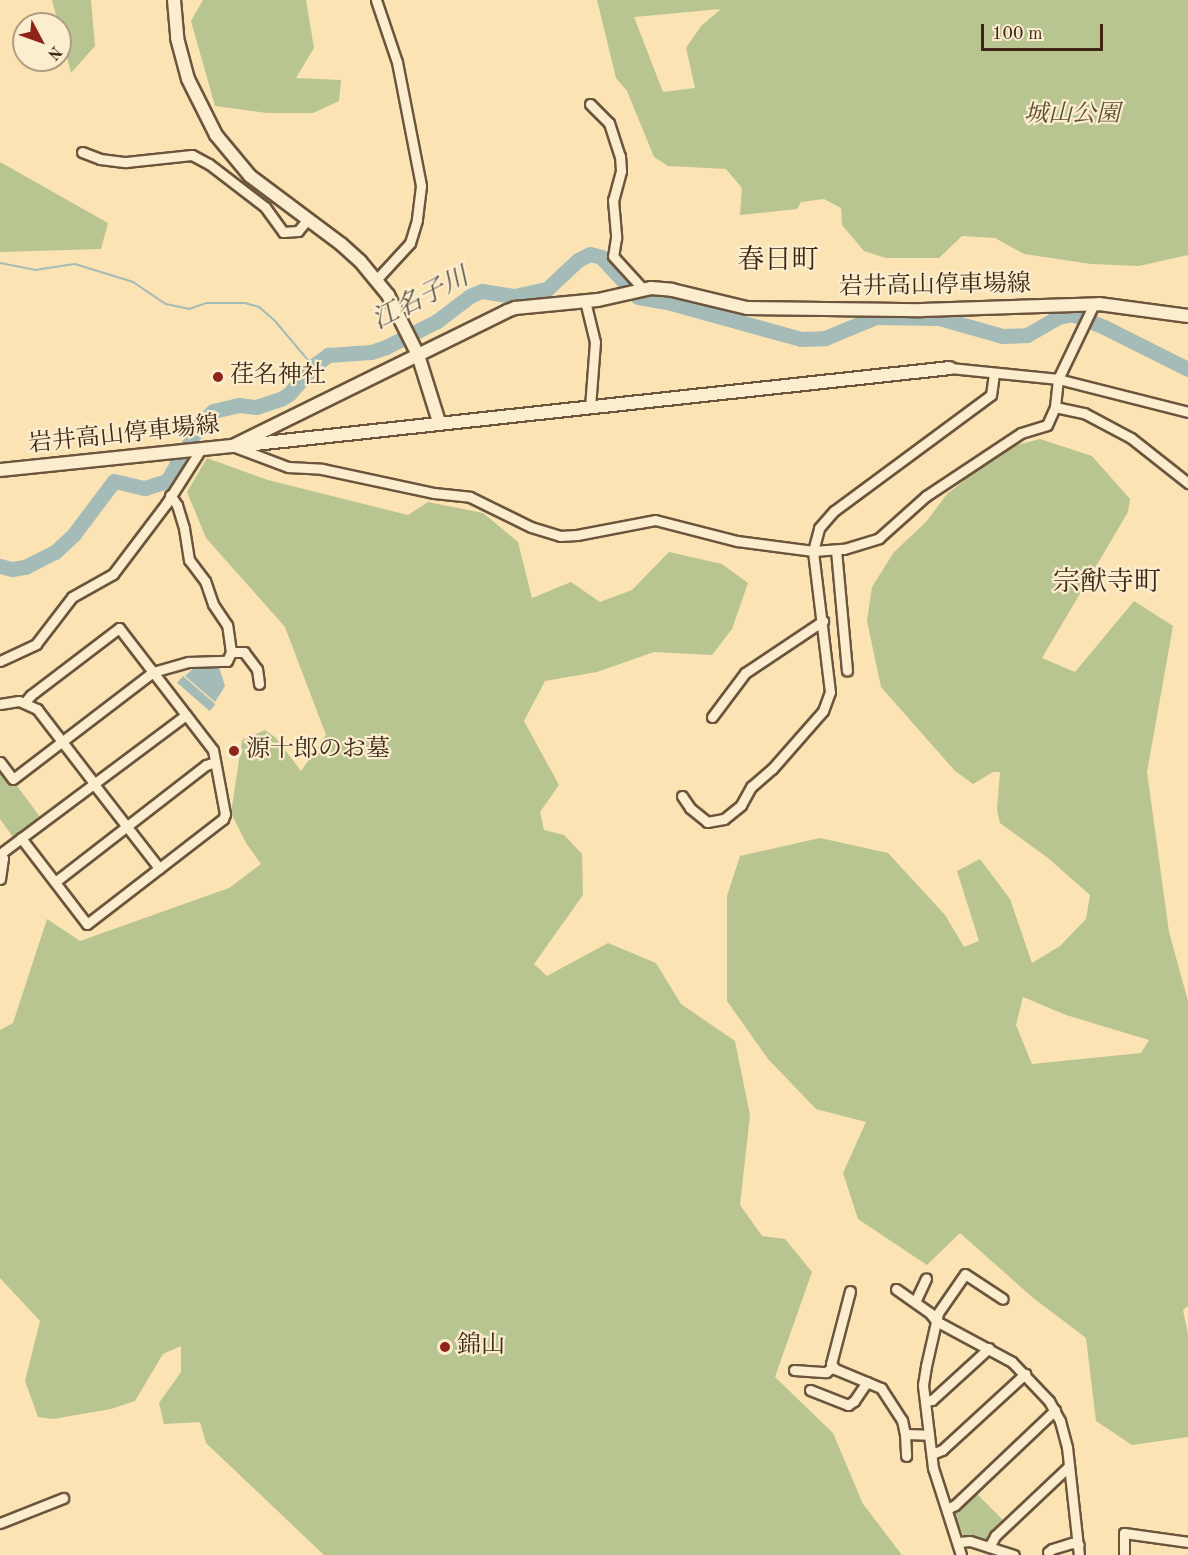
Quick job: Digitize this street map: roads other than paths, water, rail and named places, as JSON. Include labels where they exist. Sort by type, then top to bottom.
[{"type":"street","points":[[174,0],[181,57],[192,89],[211,126],[228,151],[250,176],[341,244],[376,280],[412,340],[439,423]]},
{"type":"street","points":[[376,0],[397,62],[421,186],[417,220],[409,245],[376,280]]},
{"type":"street","points":[[590,104],[609,123],[620,156],[621,171],[613,200],[616,238],[613,256],[642,290]]},
{"type":"street","points":[[81,152],[100,159],[126,162],[192,155],[208,164],[265,207],[283,232],[298,231],[307,220]]},
{"type":"street","name":"岩井高山停車場線","points":[[0,470],[176,450],[233,446],[515,308],[585,301],[642,290],[666,289],[747,308],[1188,316]]},
{"type":"street","points":[[585,301],[595,342],[590,407]]},
{"type":"street","points":[[233,446],[288,467],[322,469],[434,493],[470,497],[531,527],[560,536],[577,535],[655,520],[737,541],[813,551],[836,550],[879,538],[926,496],[1021,433],[1043,428],[1051,420],[1055,407],[1058,379],[1090,314]]},
{"type":"street","points":[[233,446],[950,368],[1058,379],[1188,412]]},
{"type":"street","points":[[682,796],[690,808],[707,822],[724,819],[741,805],[754,783],[772,769],[823,711],[830,692],[813,551],[817,532],[831,514],[991,395],[994,373]]},
{"type":"street","points":[[1055,407],[1084,413],[1131,438],[1188,483]]},
{"type":"street","points":[[0,661],[36,644],[72,597],[113,574],[170,495],[198,448]]},
{"type":"street","points":[[0,762],[13,779],[153,672],[189,662],[227,661],[231,652],[225,621],[213,604],[206,581],[189,560],[184,528],[177,505],[170,495]]},
{"type":"street","points":[[836,550],[847,671]]},
{"type":"street","points":[[712,717],[746,673],[823,621]]},
{"type":"street","points":[[21,838],[87,924],[225,817],[213,750],[119,628],[25,702]]},
{"type":"street","points":[[231,652],[244,652],[257,669],[259,684]]},
{"type":"street","points":[[0,704],[25,702],[42,713],[159,868]]},
{"type":"street","points":[[0,879],[3,858],[0,854],[186,715]]},
{"type":"street","points":[[55,882],[206,765],[215,762]]},
{"type":"street","points":[[961,1555],[959,1542],[933,1468],[923,1385],[938,1312],[965,1274],[1003,1299]]},
{"type":"street","points":[[915,1302],[926,1278]]},
{"type":"street","points":[[896,1289],[930,1313],[936,1321],[1002,1355],[1025,1374],[1055,1410],[1064,1432],[1079,1555]]},
{"type":"street","points":[[832,1367],[850,1291]]},
{"type":"street","points":[[925,1401],[932,1400],[989,1348]]},
{"type":"street","points":[[794,1370],[826,1372],[832,1367]]},
{"type":"street","points":[[832,1367],[883,1391],[902,1420],[906,1456]]},
{"type":"street","points":[[932,1454],[942,1450],[1025,1374]]},
{"type":"street","points":[[810,1390],[848,1405],[854,1401],[867,1382]]},
{"type":"street","points":[[947,1509],[955,1505],[1055,1410]]},
{"type":"street","points":[[904,1434],[929,1435]]},
{"type":"street","points":[[989,1547],[995,1536],[1069,1466]]},
{"type":"street","points":[[0,1523],[63,1498]]},
{"type":"street","points":[[1124,1555],[1124,1533],[1188,1542]]},
{"type":"street","points":[[959,1542],[970,1541],[1012,1555]]},
{"type":"street","points":[[1048,1552],[1072,1544],[1079,1545]]},
{"type":"water","points":[[219,667],[225,686],[215,702],[185,676],[194,668]]},
{"type":"water","points":[[183,676],[215,704],[210,711],[177,683]]},
{"type":"waterway","name":"江名子川","points":[[0,566],[12,569],[25,567],[55,552],[74,534],[114,481],[145,488],[167,481],[200,424],[213,411],[239,405],[256,407],[281,399],[289,394],[313,366],[328,355],[371,352],[386,347],[437,321],[470,296],[482,291],[514,296],[547,289],[578,260],[590,254],[601,257],[638,297],[671,303],[801,339],[825,338],[876,317],[939,318],[1002,336],[1027,335],[1058,317],[1072,314],[1104,327],[1188,369]]},
{"type":"waterway","points":[[0,263],[35,270],[75,264],[133,282],[166,304],[189,309],[206,303],[245,303],[259,307],[275,321],[313,366]]},
{"type":"place","name":"荏名神社","points":[[218,377]]},
{"type":"place","name":"源十郎のお墓","points":[[234,751]]},
{"type":"place","name":"錦山","points":[[445,1347]]},
{"type":"district","name":"春日町","points":[[778,261]]},
{"type":"district","name":"宗猷寺町","points":[[1107,583]]},
{"type":"park label","name":"城山公園","points":[[1072,116]]}]
